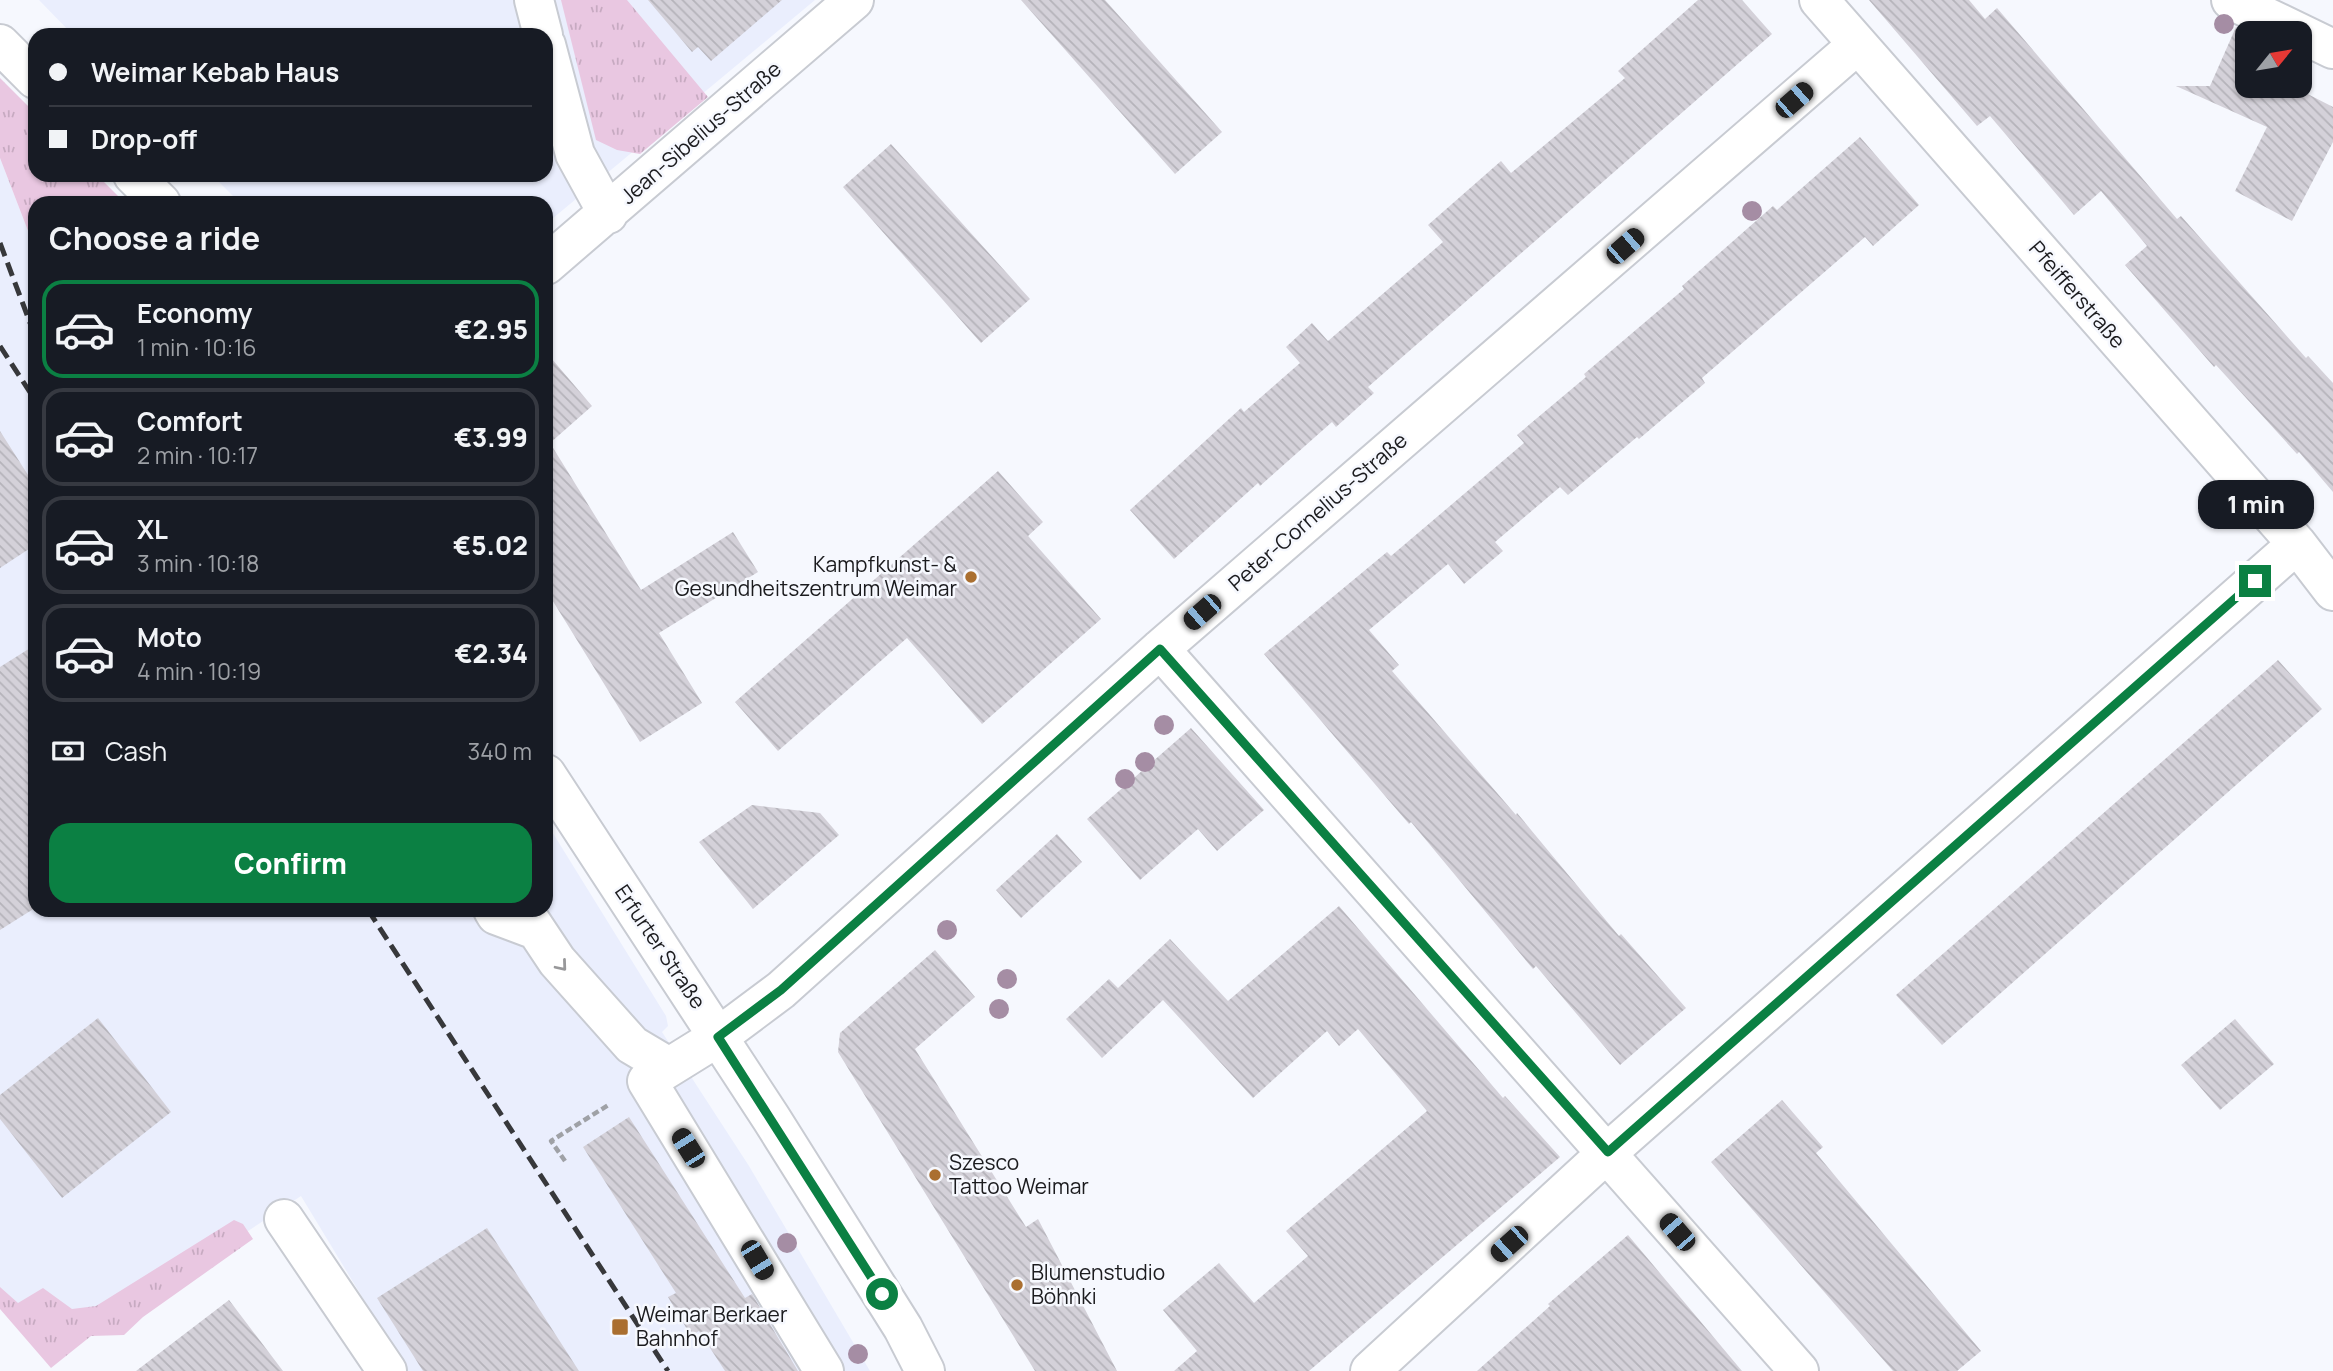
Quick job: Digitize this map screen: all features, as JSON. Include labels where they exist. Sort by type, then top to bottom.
[{"type":"street","points":[[534,0],[541,28]]},
{"type":"street","name":"Jean-Sibelius-Straße","points":[[553,259],[854,0]]},
{"type":"street","name":"Pfeifferstraße","points":[[1819,0],[2297,544],[2333,591]]},
{"type":"street","points":[[2231,0],[2333,49]]},
{"type":"street","points":[[0,44],[28,72]]},
{"type":"street","name":"Peter-Cornelius-Straße","points":[[824,1371],[647,1081],[718,1037],[781,990],[1160,649],[1857,45]]},
{"type":"street","points":[[553,71],[575,154],[608,214]]},
{"type":"street","points":[[140,182],[155,196]]},
{"type":"street","points":[[1370,1371],[1608,1152],[2297,544]]},
{"type":"street","points":[[1160,649],[1608,1152],[1799,1371]]},
{"type":"street","name":"Erfurter Straße","points":[[553,785],[903,1328],[925,1371]]},
{"type":"street","points":[[510,917],[530,920],[557,961],[632,1045],[669,1067]]},
{"type":"street","points":[[284,1219],[387,1371]]},
{"type":"path","points":[[565,1161],[551,1141],[621,1097]]},
{"type":"shaded area","points":[[39,0],[815,0],[553,218],[553,196],[233,196],[219,182],[553,182],[553,28],[66,28]]},
{"type":"shaded area","points":[[0,158],[28,231],[28,917],[553,917],[553,833],[666,1016],[668,1026],[662,1032],[749,1166],[870,1371],[407,1371],[301,1196],[51,1361],[0,1302]]},
{"type":"green space","points":[[561,0],[627,0],[708,97],[640,154],[617,150],[596,140]]},
{"type":"green space","points":[[0,78],[28,106],[28,182],[104,182],[118,196],[28,196],[28,231],[0,158]]},
{"type":"green space","points":[[234,1220],[243,1224],[253,1239],[143,1317],[124,1335],[91,1336],[51,1368],[0,1309],[0,1287],[18,1303],[43,1288],[72,1309],[96,1306]]},
{"type":"building","points":[[648,0],[782,0],[711,61],[698,47],[692,52]]},
{"type":"building","points":[[1021,0],[1105,0],[1222,132],[1175,174]]},
{"type":"building","points":[[1698,0],[1742,0],[1772,34],[1368,387],[1374,393],[1336,427],[1332,422],[1260,486],[1258,483],[1174,559],[1130,510],[1241,408],[1244,412],[1300,363],[1286,347],[1312,323],[1328,341],[1443,242],[1428,225],[1501,161],[1511,173],[1625,78],[1618,71]]},
{"type":"building","points":[[1869,0],[1969,0],[1985,19],[1997,8],[2177,219],[2181,216],[2306,358],[2308,356],[2333,383],[2333,492],[2299,452],[2297,454],[2216,365],[2214,367],[2125,265],[2147,246],[2101,191],[2074,215],[1990,116],[1977,126]]},
{"type":"building","points":[[2235,29],[2235,98],[2312,96],[2333,107],[2333,142],[2292,221],[2235,191],[2267,127],[2176,86],[2210,86]]},
{"type":"building","points":[[1860,137],[1919,205],[1873,246],[1865,237],[1702,378],[1705,383],[1568,495],[1560,487],[1495,542],[1503,551],[1464,584],[1448,564],[1369,630],[1399,665],[1392,671],[1516,815],[1517,813],[1619,936],[1621,934],[1686,1008],[1620,1065],[1536,966],[1533,969],[1411,822],[1409,824],[1264,654],[1387,552],[1391,556],[1524,443],[1517,435],[1586,377],[1584,374],[1684,289],[1682,286],[1773,206],[1777,210]]},
{"type":"building","points":[[891,144],[1030,299],[981,343],[843,187]]},
{"type":"building","points":[[553,360],[592,406],[553,440]]},
{"type":"building","points":[[0,431],[28,475],[28,550],[0,568]]},
{"type":"building","points":[[553,448],[641,590],[733,532],[758,572],[659,633],[702,703],[640,742],[553,601]]},
{"type":"building","name":"Kampfkunst- & Gesundheitszentrum Weimar","points":[[998,471],[1043,522],[1028,536],[1101,619],[982,724],[907,638],[778,751],[735,702]]},
{"type":"building","points":[[28,649],[28,912],[0,930],[0,667]]},
{"type":"building","points":[[2278,660],[2322,709],[1942,1045],[1896,995]]},
{"type":"building","points":[[1191,728],[1264,810],[1217,851],[1198,829],[1140,880],[1087,819]]},
{"type":"building","points":[[752,805],[820,813],[839,835],[753,909],[699,842]]},
{"type":"building","points":[[1057,834],[1082,862],[1021,918],[996,890]]},
{"type":"building","points":[[1339,906],[1503,1098],[1505,1096],[1560,1157],[1309,1371],[1174,1371],[1197,1351],[1163,1310],[1219,1263],[1254,1303],[1308,1256],[1286,1231],[1427,1111],[1358,1029],[1339,1046],[1327,1031],[1253,1098],[1163,1000],[1102,1058],[1066,1019],[1109,979],[1118,988],[1170,939],[1228,1001]]},
{"type":"building","points":[[935,950],[975,997],[915,1049],[1026,1227],[1038,1219],[1117,1371],[1035,1371],[838,1052],[840,1033]]},
{"type":"building","points":[[98,1018],[171,1112],[62,1198],[0,1119],[0,1095]]},
{"type":"building","points":[[2235,1019],[2274,1064],[2220,1110],[2181,1065]]},
{"type":"building","points":[[1782,1100],[1823,1147],[1816,1153],[1981,1351],[1957,1371],[1893,1371],[1711,1162]]},
{"type":"building","points":[[629,1117],[745,1298],[752,1294],[798,1371],[725,1371],[699,1331],[691,1336],[668,1297],[676,1293],[583,1147]]},
{"type":"building","points":[[487,1228],[579,1371],[423,1371],[377,1298]]},
{"type":"building","points":[[1628,1235],[1742,1371],[1477,1371],[1550,1306],[1548,1304]]},
{"type":"building","points":[[229,1300],[283,1371],[136,1371]]},
{"type":"railway","points":[[0,243],[28,317]]},
{"type":"railway","points":[[0,346],[28,389]]},
{"type":"railway","points":[[373,917],[668,1371]]},
{"type":"place","name":"Kampfkunst- & Gesundheitszentrum Weimar","points":[[971,577]]},
{"type":"place","name":"Szesco Tattoo Weimar","points":[[935,1175]]},
{"type":"place","name":"Blumenstudio Böhnki","points":[[1017,1285]]},
{"type":"place","name":"Weimar Berkaer Bahnhof","points":[[620,1327]]},
{"type":"route","points":[[882,1294],[718,1037],[781,990],[1160,649],[1608,1152],[2255,581]]}]
